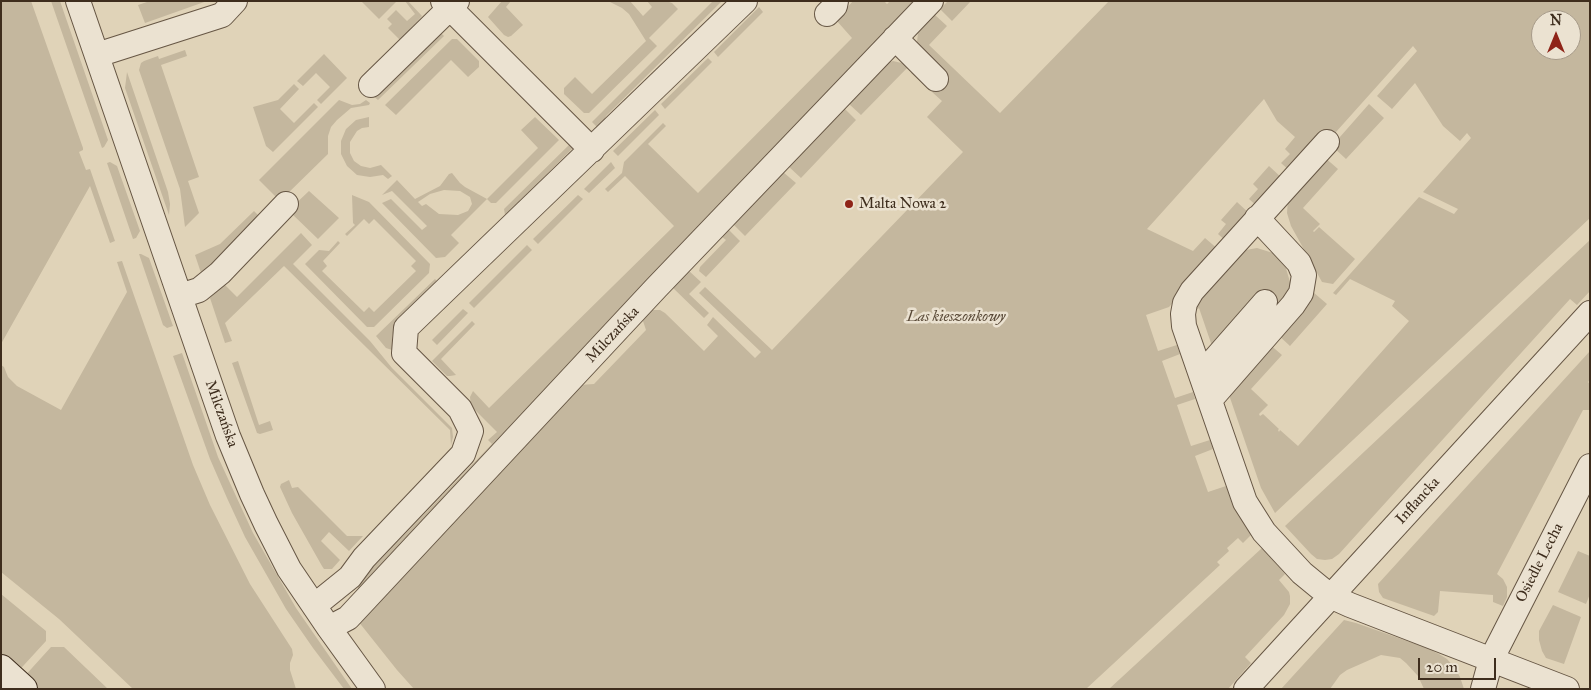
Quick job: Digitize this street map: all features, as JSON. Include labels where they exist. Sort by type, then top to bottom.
[{"type":"main road","points":[[1,669],[23,689]]},
{"type":"street","name":"Milczańska","points":[[78,1],[232,445],[252,494],[289,568],[373,689]]},
{"type":"street","points":[[97,54],[222,15],[235,1]]},
{"type":"street","points":[[314,606],[350,577],[364,558],[463,454],[471,431],[460,409],[404,352],[406,328],[746,1]]},
{"type":"street","name":"Milczańska","points":[[329,628],[348,618],[663,281],[931,1]]},
{"type":"street","points":[[371,85],[450,4],[592,150]]},
{"type":"street","points":[[895,38],[936,79]]},
{"type":"street","points":[[1327,142],[1192,291],[1185,303],[1183,314],[1184,326],[1245,502],[1264,532],[1302,573],[1330,596],[1567,689]]},
{"type":"street","points":[[180,296],[199,290],[220,273],[286,204]]},
{"type":"street","points":[[1210,400],[1293,305],[1301,293],[1304,275],[1299,263],[1257,218]]},
{"type":"street","points":[[1201,375],[1265,302]]},
{"type":"street","name":"Inflancka","points":[[1246,689],[1590,313]]},
{"type":"street","name":"Osiedle Lecha","points":[[1483,689],[1491,660],[1590,466]]},
{"type":"green space","points":[[1,1],[31,1],[83,148],[79,152],[86,170],[90,169],[115,241],[110,243],[90,186],[1,344]]},
{"type":"green space","points":[[51,1],[60,1],[108,140],[102,148]]},
{"type":"green space","points":[[150,1],[207,1],[145,23],[138,5]]},
{"type":"green space","points":[[361,1],[397,1],[379,19]]},
{"type":"green space","points":[[405,1],[408,1],[422,16],[400,40],[388,28],[392,24],[387,19],[396,10],[407,21],[415,14]]},
{"type":"green space","points":[[502,1],[511,1],[506,7],[523,25],[508,37],[488,17]]},
{"type":"green space","points":[[608,1],[630,1],[643,16],[652,7],[647,1],[666,1],[672,3],[678,9],[649,38],[657,46],[589,113],[584,113],[564,94],[564,88],[575,77],[592,94],[646,41],[629,14]]},
{"type":"green space","points":[[713,1],[722,1],[606,116],[602,126],[603,133],[592,122]]},
{"type":"green space","points":[[853,1],[884,1],[887,4],[890,1],[920,1],[359,589],[356,585],[492,444],[488,440],[497,432],[471,406],[470,397],[473,391],[489,408],[674,226],[625,176],[608,192],[605,189],[622,173],[624,162],[663,123],[666,126],[648,144],[698,193],[852,38],[836,20]]},
{"type":"green space","points":[[948,1],[971,1],[952,21],[940,9]]},
{"type":"green space","name":"Las kieszonkowy","points":[[1109,1],[1590,1],[1590,218],[1275,513],[1261,488],[1228,392],[1268,343],[1282,355],[1251,389],[1268,405],[1259,414],[1260,416],[1263,414],[1279,429],[1279,432],[1280,430],[1298,446],[1409,321],[1392,306],[1395,301],[1350,279],[1336,295],[1333,293],[1419,197],[1454,214],[1458,209],[1423,192],[1471,138],[1467,133],[1460,141],[1443,126],[1415,83],[1392,109],[1377,96],[1417,51],[1413,46],[1327,142],[1290,171],[1281,163],[1290,154],[1285,149],[1295,137],[1277,121],[1264,99],[1147,229],[1193,251],[1205,238],[1219,250],[1169,307],[1146,315],[1158,351],[1177,345],[1180,354],[1162,361],[1175,398],[1193,392],[1195,399],[1177,405],[1191,446],[1210,440],[1213,449],[1195,456],[1208,492],[1226,486],[1238,514],[1251,535],[1243,543],[1238,538],[1227,548],[1229,551],[1217,562],[1220,565],[1086,689],[414,689],[358,621],[580,385],[594,384],[646,330],[643,321],[649,310],[660,310],[665,313],[704,351],[718,336],[707,325],[713,317],[755,358],[761,352],[699,293],[705,287],[772,350],[963,152],[927,117],[942,101],[911,73],[914,69],[918,33],[935,15],[947,26],[929,45],[1000,113]]},
{"type":"green space","points":[[759,7],[763,12],[718,57],[714,52]]},
{"type":"green space","points":[[440,32],[444,36],[378,100],[372,95]]},
{"type":"green space","points":[[452,39],[457,39],[479,61],[479,67],[468,77],[451,60],[396,115],[385,105]]},
{"type":"green space","points":[[185,50],[187,56],[161,65],[199,177],[188,181],[199,213],[185,227],[180,189],[139,70],[141,63],[144,61],[158,56],[159,59]]},
{"type":"green space","points":[[324,54],[347,78],[321,104],[317,100],[330,87],[316,73],[303,86],[297,81]]},
{"type":"green space","points":[[708,58],[712,62],[665,109],[661,104]]},
{"type":"green space","points":[[893,61],[910,65],[861,115],[849,104],[888,63]]},
{"type":"green space","points":[[127,72],[168,192],[169,215],[125,88]]},
{"type":"green space","points":[[294,84],[299,89],[280,109],[294,123],[314,103],[318,107],[273,152],[266,146],[253,107],[278,100]]},
{"type":"green space","points":[[339,100],[352,105],[360,104],[366,100],[370,103],[369,105],[351,108],[337,120],[331,127],[328,136],[328,154],[279,200],[259,180]]},
{"type":"green space","points":[[1369,104],[1384,118],[1346,159],[1332,146]]},
{"type":"green space","points":[[844,108],[856,120],[801,178],[788,166]]},
{"type":"green space","points":[[655,110],[659,115],[618,156],[613,151]]},
{"type":"green space","points":[[369,117],[369,127],[357,131],[350,142],[350,153],[354,161],[361,166],[370,168],[381,165],[392,176],[388,179],[383,175],[370,177],[357,175],[347,166],[341,154],[341,141],[346,129],[356,120]]},
{"type":"green space","points":[[535,117],[559,140],[496,203],[491,203],[487,199],[538,148],[521,130]]},
{"type":"green space","points":[[572,142],[572,149],[505,215],[504,209]]},
{"type":"green space","points":[[1323,156],[1338,169],[1303,208],[1320,224],[1314,232],[1319,227],[1355,259],[1333,284],[1322,282],[1291,226],[1287,213],[1288,199]]},
{"type":"green space","points":[[110,162],[117,166],[140,231],[136,238],[133,239],[107,163]]},
{"type":"green space","points":[[611,162],[615,168],[589,193],[584,189]]},
{"type":"green space","points":[[1269,166],[1283,179],[1258,207],[1249,199],[1258,189],[1253,184]]},
{"type":"green space","points":[[783,172],[796,183],[745,236],[733,224]]},
{"type":"green space","points":[[452,173],[465,187],[487,199],[451,235],[459,243],[445,257],[436,258],[382,203],[391,199],[422,230],[427,226],[392,191],[382,195],[397,180],[415,199],[440,186],[449,174]],"holes":[[[444,190],[460,191],[470,197],[472,204],[468,211],[458,215],[439,214],[426,204],[422,206],[418,202],[430,194]]]},
{"type":"green space","points":[[309,191],[339,218],[318,239],[290,212],[290,209]]},
{"type":"green space","points":[[352,195],[369,202],[430,264],[429,273],[374,327],[367,327],[305,264],[319,250],[329,251],[338,241],[340,243],[323,261],[327,266],[322,271],[364,312],[369,307],[374,312],[416,271],[411,266],[416,261],[374,219],[369,224],[364,219],[347,236],[345,234],[355,225],[353,223]]},
{"type":"green space","points":[[578,195],[583,199],[538,244],[533,239]]},
{"type":"green space","points":[[1237,202],[1251,215],[1227,242],[1218,234],[1226,224],[1221,220]]},
{"type":"green space","points":[[254,211],[260,217],[201,273],[195,255],[220,244]]},
{"type":"green space","points":[[728,229],[740,241],[706,277],[699,271],[700,267],[726,240],[721,236]]},
{"type":"green space","points":[[301,233],[312,245],[293,264],[370,341],[392,368],[452,428],[453,437],[451,445],[450,430],[284,266],[225,323],[232,341],[225,343],[210,298],[224,284],[237,297]]},
{"type":"green space","points":[[1590,240],[1590,291],[1577,305],[1570,299],[1339,554],[1332,559],[1325,560],[1317,559],[1311,554],[1285,526]]},
{"type":"green space","points":[[527,245],[532,250],[474,308],[469,303]]},
{"type":"green space","points":[[1257,248],[1273,253],[1285,265],[1290,282],[1290,290],[1280,305],[1262,289],[1212,346],[1199,308],[1193,313],[1194,305],[1240,251]]},
{"type":"green space","points":[[139,254],[149,258],[173,326],[167,328],[163,325]]},
{"type":"green space","points":[[122,261],[193,465],[210,505],[250,584],[292,649],[293,655],[290,670],[296,689],[133,689],[59,619],[1,572],[1,365],[4,367],[8,377],[17,386],[61,410],[127,292],[117,262]]},
{"type":"green space","points":[[688,270],[701,282],[689,294],[709,313],[704,318],[672,287]]},
{"type":"green space","points":[[435,279],[438,282],[396,324],[392,336],[392,350],[386,348],[376,336]]},
{"type":"green space","points":[[1313,292],[1327,304],[1290,346],[1276,333]]},
{"type":"green space","points":[[463,309],[468,313],[437,345],[432,340]]},
{"type":"green space","points":[[472,321],[475,324],[441,359],[456,375],[447,376],[432,361]]},
{"type":"green space","points":[[1590,351],[1590,380],[1588,382],[1590,384],[1590,410],[1583,410],[1497,574],[1503,579],[1507,587],[1507,597],[1503,606],[1493,602],[1493,595],[1440,591],[1438,612],[1434,616],[1383,598],[1379,592],[1378,584]]},
{"type":"green space","points":[[182,353],[218,457],[253,533],[296,608],[352,689],[344,689],[313,648],[286,609],[245,537],[210,459],[173,356]]},
{"type":"green space","points":[[238,361],[259,425],[270,421],[273,430],[260,434],[257,433],[232,363]]},
{"type":"green space","points":[[289,480],[292,488],[298,487],[347,536],[363,536],[349,551],[329,532],[321,541],[340,560],[332,569],[324,569],[292,513],[280,487],[281,484]]},
{"type":"green space","points":[[1262,548],[1285,574],[1279,580],[1289,592],[1290,604],[1284,615],[1245,657],[1251,663],[1228,689],[1109,689]]},
{"type":"green space","points":[[1578,551],[1590,556],[1590,594],[1586,604],[1558,592]]},
{"type":"green space","points":[[1,594],[46,631],[46,641],[2,689]]},
{"type":"green space","points":[[1553,605],[1581,617],[1564,664],[1546,658],[1539,640],[1539,631]]},
{"type":"green space","points":[[1344,620],[1427,648],[1439,654],[1447,659],[1455,668],[1464,689],[1424,689],[1418,676],[1400,658],[1381,655],[1347,670],[1340,675],[1330,689],[1281,689]]},
{"type":"green space","points":[[51,647],[64,647],[108,689],[13,689]]},
{"type":"place","name":"Malta Nowa 2","points":[[849,204]]}]
